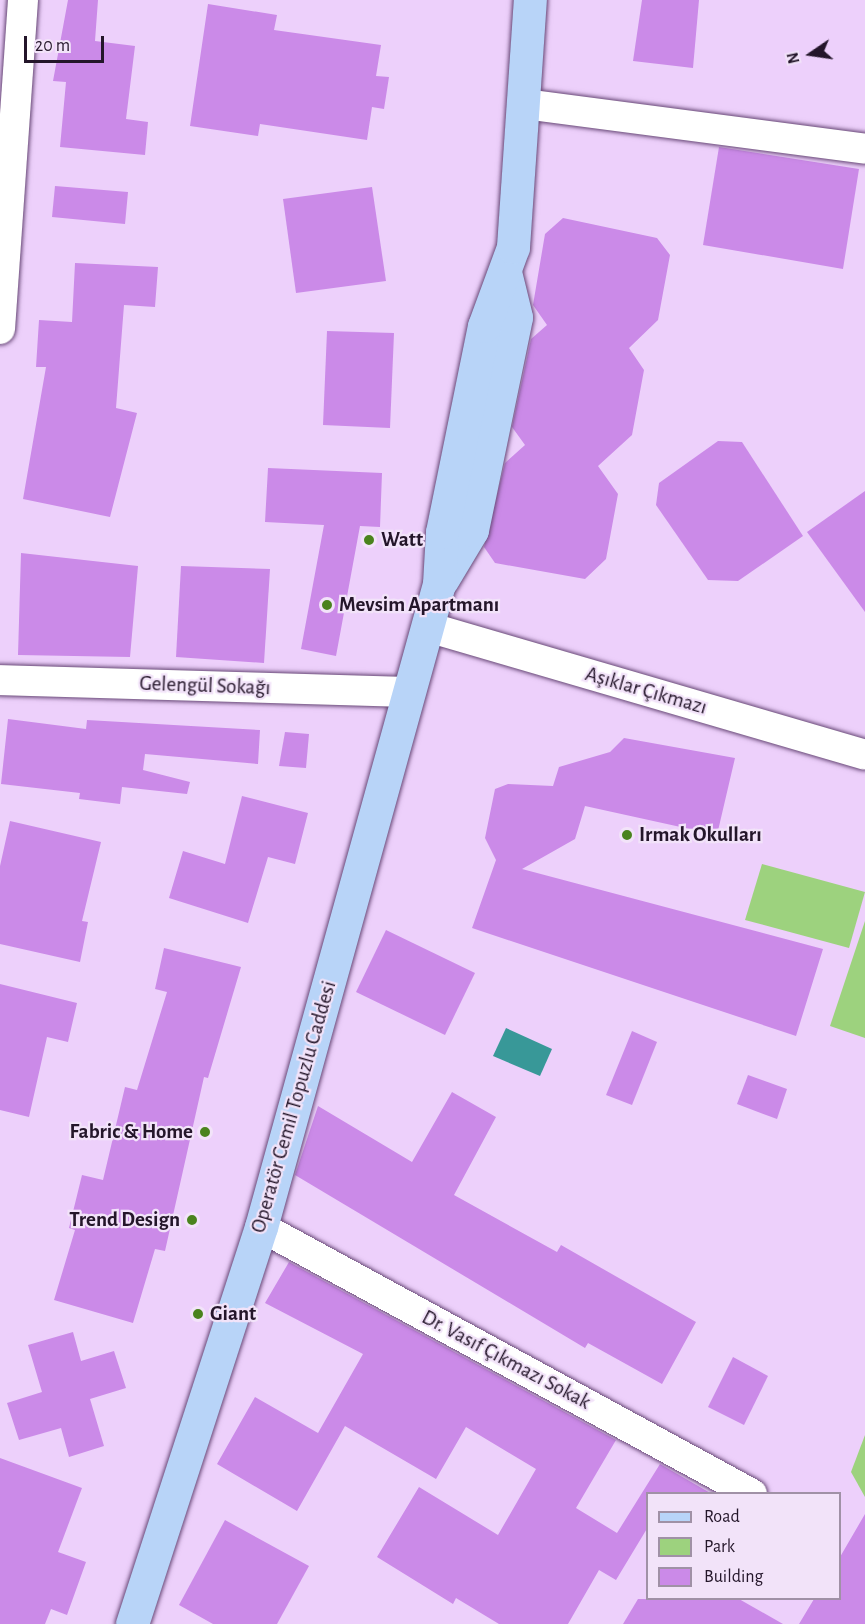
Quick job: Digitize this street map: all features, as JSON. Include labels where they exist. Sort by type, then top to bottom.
[{"type":"main road","name":"Operatör Cemil Topuzlu Caddesi","points":[[132,1624],[261,1227],[440,584],[472,530],[516,317],[505,272],[513,247],[533,4]]},
{"type":"street","points":[[0,329],[23,0]]},
{"type":"street","points":[[525,104],[865,149]]},
{"type":"street","name":"Aşıklar Çıkmazı","points":[[428,627],[865,755]]},
{"type":"street","name":"Gelengül Sokağı","points":[[0,680],[410,692]]},
{"type":"street","name":"Dr. Vasıf Çıkmazı Sokak","points":[[261,1227],[748,1492]]},
{"type":"green space","points":[[762,864],[865,892],[849,948],[745,920]]},
{"type":"green space","points":[[865,921],[865,1038],[830,1026]]},
{"type":"green space","points":[[865,1435],[865,1497],[851,1472]]},
{"type":"shaded area","points":[[506,1028],[552,1049],[540,1076],[493,1056]]},
{"type":"building","points":[[68,0],[98,0],[95,41],[135,46],[126,119],[148,122],[145,155],[60,147],[66,82],[53,81]]},
{"type":"building","points":[[642,0],[699,0],[693,68],[633,61]]},
{"type":"building","points":[[208,4],[277,15],[274,30],[381,45],[376,76],[389,77],[384,109],[372,107],[367,140],[260,124],[258,136],[190,126]]},
{"type":"building","points":[[719,147],[859,169],[843,269],[703,245]]},
{"type":"building","points":[[55,186],[128,192],[125,224],[52,217]]},
{"type":"building","points":[[372,187],[386,281],[296,293],[283,199]]},
{"type":"building","points":[[563,218],[657,238],[670,255],[658,320],[629,348],[644,370],[632,435],[598,466],[618,494],[606,559],[585,579],[495,563],[484,547],[505,463],[525,445],[512,427],[531,339],[547,325],[533,305],[545,234]]},
{"type":"building","points":[[75,263],[158,267],[155,307],[124,305],[116,408],[137,413],[110,517],[23,499],[46,367],[36,367],[39,320],[72,322]]},
{"type":"building","points":[[327,331],[394,333],[390,428],[323,425]]},
{"type":"building","points":[[718,441],[742,442],[803,536],[738,581],[708,580],[656,505],[659,483]]},
{"type":"building","points":[[268,468],[382,473],[380,527],[360,526],[336,656],[301,649],[324,525],[265,522]]},
{"type":"building","points":[[865,491],[865,612],[807,532]]},
{"type":"building","points":[[21,553],[138,566],[130,657],[18,655]]},
{"type":"building","points":[[181,566],[270,569],[264,663],[176,657]]},
{"type":"building","points":[[8,719],[86,729],[87,720],[260,730],[258,764],[145,754],[143,770],[190,782],[187,794],[122,787],[120,804],[79,799],[80,793],[1,784]]},
{"type":"building","points":[[285,732],[309,734],[306,768],[279,766]]},
{"type":"building","points":[[624,738],[735,758],[717,835],[585,806],[575,839],[522,869],[823,949],[796,1036],[472,928],[496,860],[485,838],[495,789],[508,784],[553,786],[559,767],[610,752]]},
{"type":"building","points":[[242,796],[308,813],[295,864],[268,857],[248,923],[169,898],[183,851],[225,864]]},
{"type":"building","points":[[10,821],[101,842],[82,921],[88,922],[80,962],[0,944],[0,866]]},
{"type":"building","points":[[386,930],[475,973],[445,1035],[356,992]]},
{"type":"building","points":[[164,948],[241,967],[208,1078],[204,1077],[165,1251],[155,1249],[133,1323],[54,1300],[75,1230],[69,1228],[82,1175],[103,1180],[125,1087],[137,1090],[167,992],[155,989]]},
{"type":"building","points":[[0,984],[77,1003],[68,1042],[47,1037],[29,1117],[0,1110]]},
{"type":"building","points":[[632,1031],[657,1042],[632,1105],[606,1095]]},
{"type":"building","points":[[748,1075],[787,1089],[777,1119],[737,1104]]},
{"type":"building","points":[[452,1092],[496,1117],[454,1195],[557,1252],[561,1245],[696,1322],[662,1384],[588,1343],[585,1348],[295,1175],[318,1106],[412,1162]]},
{"type":"building","points":[[289,1262],[616,1440],[576,1508],[617,1533],[660,1464],[709,1492],[646,1492],[646,1530],[616,1580],[599,1570],[568,1624],[499,1624],[456,1598],[453,1604],[377,1557],[419,1487],[498,1535],[536,1469],[466,1427],[436,1479],[345,1426],[297,1511],[217,1464],[255,1397],[318,1433],[363,1354],[265,1303]]},
{"type":"building","points":[[73,1332],[81,1361],[114,1351],[126,1388],[90,1399],[104,1446],[69,1457],[61,1428],[19,1440],[7,1403],[42,1392],[28,1345]]},
{"type":"building","points":[[733,1357],[768,1376],[744,1425],[708,1407]]},
{"type":"building","points":[[0,1458],[82,1488],[58,1552],[86,1562],[67,1615],[51,1609],[45,1624],[0,1624]]},
{"type":"building","points":[[865,1514],[865,1624],[799,1624],[813,1600],[841,1600],[841,1555]]},
{"type":"building","points":[[225,1520],[309,1566],[277,1624],[213,1624],[179,1605]]},
{"type":"building","points":[[638,1599],[646,1599],[741,1600],[783,1624],[623,1624]]},
{"type":"place","name":"Watt","points":[[369,540]]},
{"type":"place","name":"Mevsim Apartmanı","points":[[327,605]]},
{"type":"place","name":"Irmak Okulları","points":[[627,835]]},
{"type":"place","name":"Fabric & Home","points":[[205,1132]]},
{"type":"place","name":"Trend Design","points":[[192,1220]]},
{"type":"place","name":"Giant","points":[[198,1314]]}]
